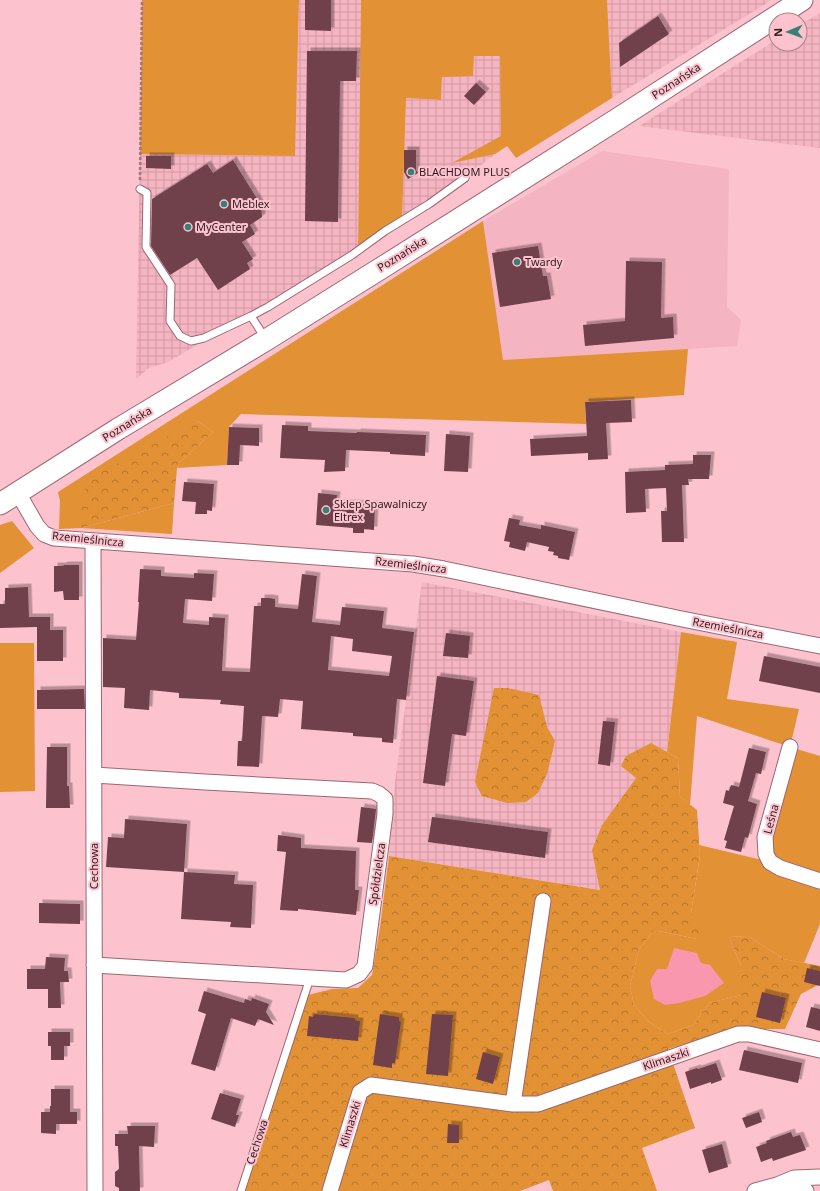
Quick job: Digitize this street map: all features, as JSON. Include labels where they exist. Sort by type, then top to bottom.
[{"type":"main road","name":"Poznańska","points":[[0,504],[123,426],[266,340],[609,124],[802,0]]},
{"type":"street","name":"Rzemieślnicza","points":[[18,493],[37,526],[44,534],[54,538],[412,564],[444,569],[682,619],[820,646]]},
{"type":"street","name":"Cechowa","points":[[93,541],[95,1191]]},
{"type":"street","name":"Leśna","points":[[790,747],[765,838],[766,854],[770,862],[780,868],[820,881]]},
{"type":"street","name":"Spółdzielcza","points":[[94,774],[205,782],[372,791],[379,794],[385,800],[385,814],[364,966],[359,974],[346,980],[94,965]]},
{"type":"street","points":[[513,1104],[543,901]]},
{"type":"street","name":"Klimaszki","points":[[330,1191],[360,1092],[372,1085],[513,1104],[538,1104],[738,1034],[749,1034],[820,1050]]},
{"type":"street","points":[[755,1191],[777,1185],[794,1178],[820,1177]]},
{"type":"street","points":[[777,1185],[806,1191]]},
{"type":"lane","points":[[140,189],[147,193],[146,247],[171,285],[170,321],[180,336],[191,341],[204,338],[268,307],[352,255],[385,231],[429,204],[465,178]]},
{"type":"lane","points":[[251,316],[266,340]]},
{"type":"lane","name":"Cechowa","points":[[241,1191],[310,978]]},
{"type":"path","points":[[140,189],[142,0]]},
{"type":"shaded area","points":[[299,0],[361,0],[358,250],[168,362],[149,368],[136,379],[140,154],[295,156]]},
{"type":"shaded area","points":[[607,0],[772,0],[612,98]]},
{"type":"shaded area","points":[[820,13],[820,148],[639,126],[768,45],[768,52],[808,52],[808,20]]},
{"type":"shaded area","points":[[474,56],[501,56],[507,146],[465,178],[402,220],[406,98],[441,100],[442,76],[473,76]]},
{"type":"shaded area","points":[[602,151],[729,169],[727,307],[741,320],[737,346],[503,360],[483,221]]},
{"type":"shaded area","points":[[422,582],[681,632],[667,752],[650,743],[621,766],[636,778],[602,825],[601,890],[389,856],[395,782]]},
{"type":"shaded area","points":[[674,948],[697,953],[701,963],[710,965],[724,983],[705,996],[679,1003],[665,1005],[654,999],[650,981],[657,969],[667,969]]},
{"type":"green space","points":[[142,0],[299,0],[295,156],[140,154]]},
{"type":"green space","points":[[361,0],[607,0],[612,98],[516,158],[507,146],[495,154],[452,163],[501,136],[500,56],[474,56],[473,76],[442,77],[441,100],[406,98],[402,220],[358,250]]},
{"type":"green space","points":[[483,221],[503,360],[688,349],[684,395],[585,402],[586,424],[241,414],[229,427],[227,465],[177,468],[179,463],[213,432],[197,421],[81,528],[59,529],[60,501],[58,492]]},
{"type":"green space","points":[[197,421],[213,432],[179,463],[177,468],[174,503],[81,528],[78,507],[90,478]]},
{"type":"green space","points":[[174,503],[172,534],[81,528]]},
{"type":"green space","points":[[12,521],[34,548],[0,573],[0,525]]},
{"type":"green space","points":[[681,632],[737,642],[727,699],[799,709],[790,747],[697,716],[690,805],[680,797],[678,758],[667,752]]},
{"type":"green space","points":[[0,643],[34,643],[35,791],[0,792]]},
{"type":"green space","points":[[494,688],[508,688],[539,695],[547,727],[555,741],[547,774],[538,793],[526,802],[507,803],[482,796],[475,782]]},
{"type":"green space","points":[[651,743],[678,758],[680,797],[697,810],[700,855],[691,913],[709,936],[697,939],[654,930],[639,949],[630,986],[634,1005],[649,1022],[668,1034],[693,1025],[709,1003],[741,995],[741,966],[729,937],[748,936],[784,959],[820,966],[820,984],[801,994],[785,1029],[754,1029],[721,1033],[668,1049],[695,1128],[642,1148],[657,1191],[553,1191],[549,1180],[520,1191],[241,1191],[304,996],[332,989],[358,988],[372,975],[389,856],[600,890],[592,850],[602,825],[636,778],[621,766],[626,756]]},
{"type":"green space","points":[[790,747],[820,756],[820,924],[804,963],[784,959],[748,936],[729,937],[741,966],[741,995],[709,1003],[693,1025],[668,1034],[649,1022],[634,1005],[630,986],[639,949],[654,930],[697,939],[691,913],[700,855],[699,845],[770,862],[766,854]]},
{"type":"building","points":[[305,0],[331,0],[331,31],[305,30]]},
{"type":"building","points":[[658,16],[669,34],[620,67],[619,43]]},
{"type":"building","points":[[307,51],[357,51],[356,81],[340,81],[338,222],[305,221]]},
{"type":"building","points":[[476,83],[486,92],[474,105],[464,96]]},
{"type":"building","points":[[404,150],[416,150],[416,170],[418,173],[408,179],[404,172]]},
{"type":"building","points":[[146,156],[171,156],[171,169],[146,168]]},
{"type":"building","points":[[233,160],[261,205],[262,217],[250,225],[255,234],[242,242],[253,259],[247,263],[250,269],[218,290],[197,258],[170,275],[151,246],[152,199],[207,164],[213,173]]},
{"type":"building","points":[[538,246],[543,276],[547,276],[551,299],[500,307],[492,253]]},
{"type":"building","points":[[626,261],[662,262],[661,318],[673,317],[674,338],[585,346],[583,325],[625,321]]},
{"type":"building","points":[[631,400],[632,422],[606,423],[608,459],[588,460],[588,453],[531,456],[530,439],[587,436],[585,402]]},
{"type":"building","points":[[282,425],[308,426],[308,431],[426,435],[425,456],[390,454],[390,452],[346,450],[345,471],[324,472],[325,460],[280,458]]},
{"type":"building","points":[[229,427],[259,428],[259,446],[240,445],[239,465],[227,465]]},
{"type":"building","points":[[446,434],[470,436],[468,472],[444,471]]},
{"type":"building","points":[[693,455],[711,455],[709,479],[688,479],[689,485],[682,485],[684,542],[662,542],[661,511],[667,511],[666,488],[645,489],[646,512],[626,513],[625,472],[665,470],[665,465],[693,464]]},
{"type":"building","points":[[184,482],[214,484],[212,511],[207,510],[207,514],[195,514],[196,502],[182,501]]},
{"type":"building","points":[[318,493],[337,495],[336,503],[375,504],[374,530],[364,529],[364,533],[353,533],[353,528],[316,525]]},
{"type":"building","points":[[509,518],[520,520],[519,525],[541,529],[541,525],[575,532],[569,560],[558,558],[558,556],[553,555],[554,552],[548,551],[549,547],[527,542],[525,551],[509,547],[510,542],[504,541]]},
{"type":"building","points":[[79,565],[79,600],[64,600],[63,591],[54,592],[54,566]]},
{"type":"building","points":[[140,569],[161,570],[161,576],[194,578],[194,573],[214,574],[212,601],[185,599],[183,623],[209,625],[209,617],[225,618],[222,671],[250,672],[254,606],[261,606],[261,598],[269,598],[275,599],[275,607],[298,609],[302,574],[317,576],[312,622],[340,625],[342,607],[384,611],[382,628],[414,632],[406,700],[397,699],[393,743],[382,742],[382,738],[353,736],[353,733],[301,729],[303,701],[280,699],[278,717],[262,716],[259,767],[237,766],[238,741],[242,741],[244,706],[220,704],[221,700],[179,698],[179,693],[150,690],[149,710],[124,708],[125,688],[103,687],[103,638],[136,640]],"holes":[[[331,636],[353,639],[352,651],[392,656],[389,676],[328,670]]]},
{"type":"building","points":[[28,587],[29,617],[50,617],[50,630],[63,630],[63,661],[37,661],[37,627],[0,628],[0,604],[5,604],[5,588]]},
{"type":"building","points":[[446,633],[470,636],[468,658],[443,656]]},
{"type":"building","points":[[764,656],[820,667],[820,693],[759,681]]},
{"type":"building","points":[[437,676],[474,681],[466,736],[452,734],[445,786],[423,783]]},
{"type":"building","points":[[84,689],[85,709],[37,709],[37,690]]},
{"type":"building","points":[[603,721],[615,722],[610,766],[598,764]]},
{"type":"building","points":[[47,747],[67,747],[67,786],[69,786],[70,808],[46,808]]},
{"type":"building","points":[[749,748],[766,752],[761,774],[756,773],[748,801],[757,804],[748,838],[745,837],[741,852],[725,848],[727,841],[724,840],[734,806],[723,803],[726,790],[729,791],[731,785],[739,787]]},
{"type":"building","points":[[361,807],[376,809],[372,843],[357,842]]},
{"type":"building","points":[[432,817],[548,832],[545,858],[428,842]]},
{"type":"building","points":[[125,819],[187,824],[184,872],[106,867],[108,837],[124,838]]},
{"type":"building","points":[[278,835],[301,838],[301,848],[356,851],[355,890],[359,890],[356,915],[298,909],[298,911],[280,910],[286,852],[277,851]]},
{"type":"building","points":[[184,872],[235,875],[234,884],[253,885],[251,928],[230,927],[231,922],[181,919]]},
{"type":"building","points":[[39,903],[80,904],[80,924],[39,923]]},
{"type":"building","points":[[46,957],[65,958],[64,971],[68,971],[69,982],[60,982],[61,1008],[48,1008],[48,989],[27,989],[27,969],[45,969]]},
{"type":"building","points":[[807,968],[820,971],[820,986],[804,982]]},
{"type":"building","points":[[204,991],[244,1003],[245,999],[251,1001],[252,998],[269,1004],[266,1012],[274,1025],[258,1019],[255,1026],[231,1018],[215,1071],[191,1064],[206,1014],[198,1011]]},
{"type":"building","points":[[762,992],[786,998],[780,1023],[756,1017]]},
{"type":"building","points":[[811,1007],[820,1009],[820,1031],[806,1027]]},
{"type":"building","points":[[314,1014],[355,1018],[355,1021],[360,1021],[358,1041],[307,1036],[309,1016],[313,1017]]},
{"type":"building","points":[[380,1014],[399,1017],[399,1021],[401,1022],[395,1063],[392,1063],[392,1068],[373,1065]]},
{"type":"building","points":[[432,1014],[453,1015],[448,1076],[426,1074]]},
{"type":"building","points":[[48,1032],[70,1032],[70,1046],[64,1046],[64,1060],[51,1060],[51,1046],[48,1046]]},
{"type":"building","points":[[744,1050],[802,1063],[798,1083],[739,1070]]},
{"type":"building","points":[[483,1052],[500,1057],[493,1084],[476,1079]]},
{"type":"building","points":[[716,1063],[722,1080],[690,1089],[685,1072]]},
{"type":"building","points":[[51,1089],[70,1089],[70,1112],[77,1112],[77,1124],[56,1124],[56,1134],[41,1133],[41,1112],[50,1112]]},
{"type":"building","points":[[220,1093],[241,1099],[236,1115],[239,1115],[235,1127],[211,1119]]},
{"type":"building","points":[[759,1112],[762,1122],[746,1128],[742,1118]]},
{"type":"building","points":[[448,1124],[459,1125],[459,1143],[447,1143]]},
{"type":"building","points":[[127,1126],[155,1126],[154,1147],[139,1146],[140,1191],[119,1191],[119,1188],[115,1186],[115,1172],[119,1169],[118,1146],[115,1146],[115,1134],[128,1134]]},
{"type":"building","points":[[791,1132],[793,1137],[800,1135],[806,1150],[773,1161],[772,1158],[761,1162],[756,1147],[767,1143],[766,1141]]},
{"type":"building","points":[[722,1144],[728,1167],[709,1173],[702,1150]]},
{"type":"place","name":"BLACHDOM PLUS","points":[[411,172]]},
{"type":"place","name":"Meblex","points":[[224,204]]},
{"type":"place","name":"MyCenter","points":[[188,227]]},
{"type":"place","name":"Twardy","points":[[517,262]]},
{"type":"place","name":"Sklep Spawalniczy Eltrex","points":[[326,510]]}]
